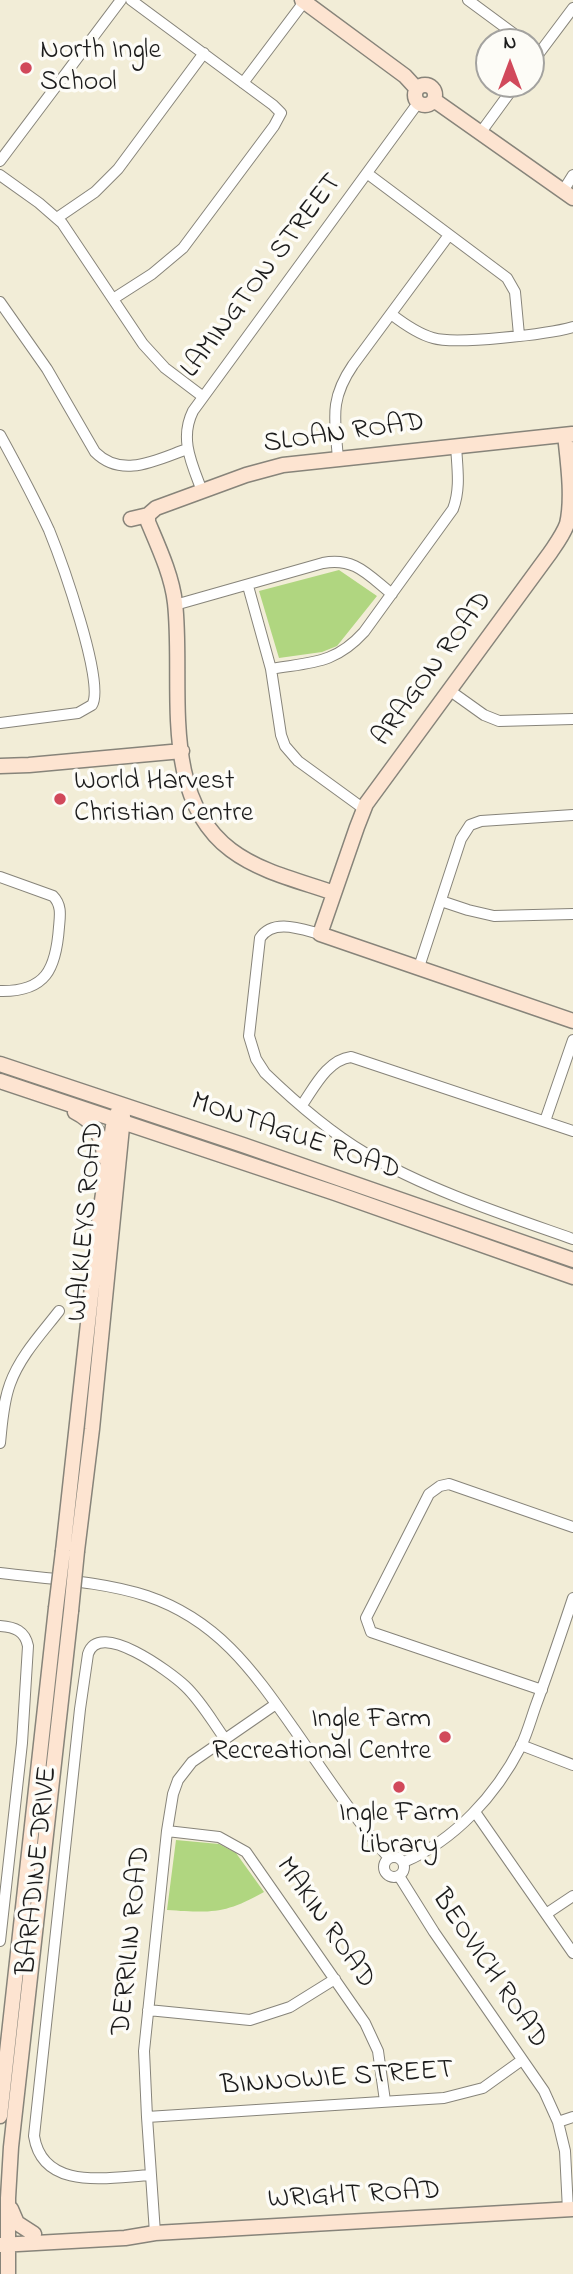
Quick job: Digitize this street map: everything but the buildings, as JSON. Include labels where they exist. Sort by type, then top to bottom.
[{"type":"main road","points":[[303,1],[405,76],[417,96]]},
{"type":"main road","points":[[417,96],[423,85],[430,86],[435,92],[434,100],[568,195]]},
{"type":"main road","name":"SLOAN ROAD","points":[[131,519],[148,515],[156,508],[270,467],[569,434]]},
{"type":"main road","name":"ARAGON ROAD","points":[[320,934],[364,809],[550,554],[571,520],[569,434]]},
{"type":"main road","points":[[148,515],[175,605],[181,751],[194,804],[220,841],[246,860],[334,893]]},
{"type":"main road","points":[[0,766],[181,751]]},
{"type":"main road","points":[[320,934],[573,1021]]},
{"type":"main road","name":"MONTAGUE ROAD","points":[[0,1064],[573,1261]]},
{"type":"main road","name":"MONTAGUE ROAD","points":[[0,1081],[573,1277]]},
{"type":"main road","points":[[55,1100],[82,1115],[97,1131],[103,1149],[105,1183]]},
{"type":"main road","name":"WALKLEYS ROAD","points":[[8,2271],[4,2241],[14,2120],[105,1183],[122,1105]]},
{"type":"main road","name":"WALKLEYS ROAD","points":[[70,1551],[120,1159],[119,1121]]},
{"type":"main road","points":[[120,1159],[130,1144],[143,1137],[181,1142]]},
{"type":"main road","name":"WALKLEYS ROAD","points":[[0,2116],[64,1609]]},
{"type":"main road","points":[[8,2198],[16,2221],[32,2239],[18,2252],[8,2271]]},
{"type":"main road","name":"WRIGHT ROAD","points":[[4,2241],[125,2238],[155,2233],[570,2210]]},
{"type":"street","points":[[0,161],[121,0]]},
{"type":"street","points":[[113,299],[152,274],[183,248],[281,113],[131,0]]},
{"type":"street","points":[[468,0],[506,28]]},
{"type":"street","points":[[243,83],[303,1]]},
{"type":"street","points":[[545,39],[573,8]]},
{"type":"street","points":[[57,218],[95,192],[118,169],[204,53]]},
{"type":"street","name":"LAMINGTON STREET","points":[[202,491],[187,449],[187,425],[202,396],[368,174],[417,96]]},
{"type":"street","points":[[481,132],[506,98]]},
{"type":"street","points":[[368,174],[511,283],[515,292],[519,335]]},
{"type":"street","points":[[0,175],[57,218],[76,241],[143,344],[159,362],[202,396]]},
{"type":"street","points":[[568,195],[573,175]]},
{"type":"street","points":[[338,459],[335,419],[337,394],[349,372],[449,235]]},
{"type":"street","points":[[0,302],[47,369],[95,452],[104,460],[117,466],[139,466],[187,449]]},
{"type":"street","points":[[391,314],[416,331],[445,341],[478,340],[573,327]]},
{"type":"street","points":[[0,435],[39,510],[58,554],[83,631],[96,692],[92,705],[78,713],[0,723]]},
{"type":"street","points":[[271,669],[330,658],[343,652],[364,632],[453,509],[458,493],[456,445]]},
{"type":"street","points":[[0,460],[10,454]]},
{"type":"street","points":[[175,605],[323,563],[344,561],[360,569],[392,594]]},
{"type":"street","points":[[248,586],[271,669],[285,746],[298,761],[364,809]]},
{"type":"street","points":[[449,690],[495,720],[573,719]]},
{"type":"street","points":[[419,967],[463,834],[470,825],[481,821],[573,815]]},
{"type":"street","points":[[0,877],[53,896],[60,911],[57,953],[47,975],[28,989],[0,992]]},
{"type":"street","points":[[441,901],[494,916],[573,914]]},
{"type":"street","points":[[320,934],[279,927],[268,929],[262,934],[250,1020],[250,1041],[258,1064],[271,1079],[346,1141],[383,1163],[487,1209],[573,1239]]},
{"type":"street","points":[[545,1121],[573,1040]]},
{"type":"street","points":[[302,1105],[331,1066],[341,1059],[351,1058],[573,1132]]},
{"type":"street","points":[[0,1443],[5,1404],[14,1373],[60,1311]]},
{"type":"street","points":[[542,1690],[371,1632],[366,1618],[429,1494],[440,1486],[449,1484],[573,1527]]},
{"type":"street","points":[[0,1573],[122,1589],[171,1606],[206,1627],[239,1655],[389,1858]]},
{"type":"street","points":[[404,1862],[458,1827],[494,1790],[521,1745],[573,1598]]},
{"type":"street","points":[[0,1626],[20,1631],[26,1637],[28,1646],[22,1743],[3,1891],[0,1941]]},
{"type":"street","name":"BARADINE DRIVE","points":[[150,2175],[69,2176],[54,2169],[43,2159],[34,2136],[80,1709],[91,1647],[98,1642],[110,1643],[127,1648],[157,1664],[187,1687],[225,1738]]},
{"type":"street","name":"DERRILIN ROAD","points":[[155,2233],[144,2063],[173,1794],[182,1773],[192,1762],[276,1704]]},
{"type":"street","points":[[521,1745],[573,1765]]},
{"type":"street","points":[[475,1812],[573,1953]]},
{"type":"street","name":"MAKIN ROAD","points":[[167,1831],[219,1837],[246,1852],[365,2023],[378,2051],[385,2101]]},
{"type":"street","points":[[398,1857],[404,1862],[404,1870],[399,1876],[390,1877],[384,1870],[384,1863],[389,1858],[398,1857]]},
{"type":"street","name":"BEOVICH ROAD","points":[[399,1876],[434,1932],[544,2091],[558,2122],[565,2151],[570,2210]]},
{"type":"street","points":[[546,1914],[573,1896]]},
{"type":"street","points":[[148,2010],[250,2020],[290,2007],[335,1979]]},
{"type":"street","name":"BINNOWIE STREET","points":[[147,2117],[444,2098],[483,2088],[522,2060]]},
{"type":"street","points":[[558,2122],[573,2117]]},
{"type":"green space","points":[[339,570],[377,596],[337,646],[322,652],[279,658],[259,591]]},
{"type":"green space","points":[[176,1840],[219,1844],[236,1853],[264,1892],[239,1905],[218,1910],[167,1910]]},
{"type":"place","name":"North Ingle School","points":[[26,68]]},
{"type":"place","name":"World Harvest Christian Centre","points":[[60,799]]},
{"type":"place","name":"Ingle Farm Recreational Centre","points":[[445,1737]]},
{"type":"place","name":"Ingle Farm Library","points":[[399,1787]]}]
